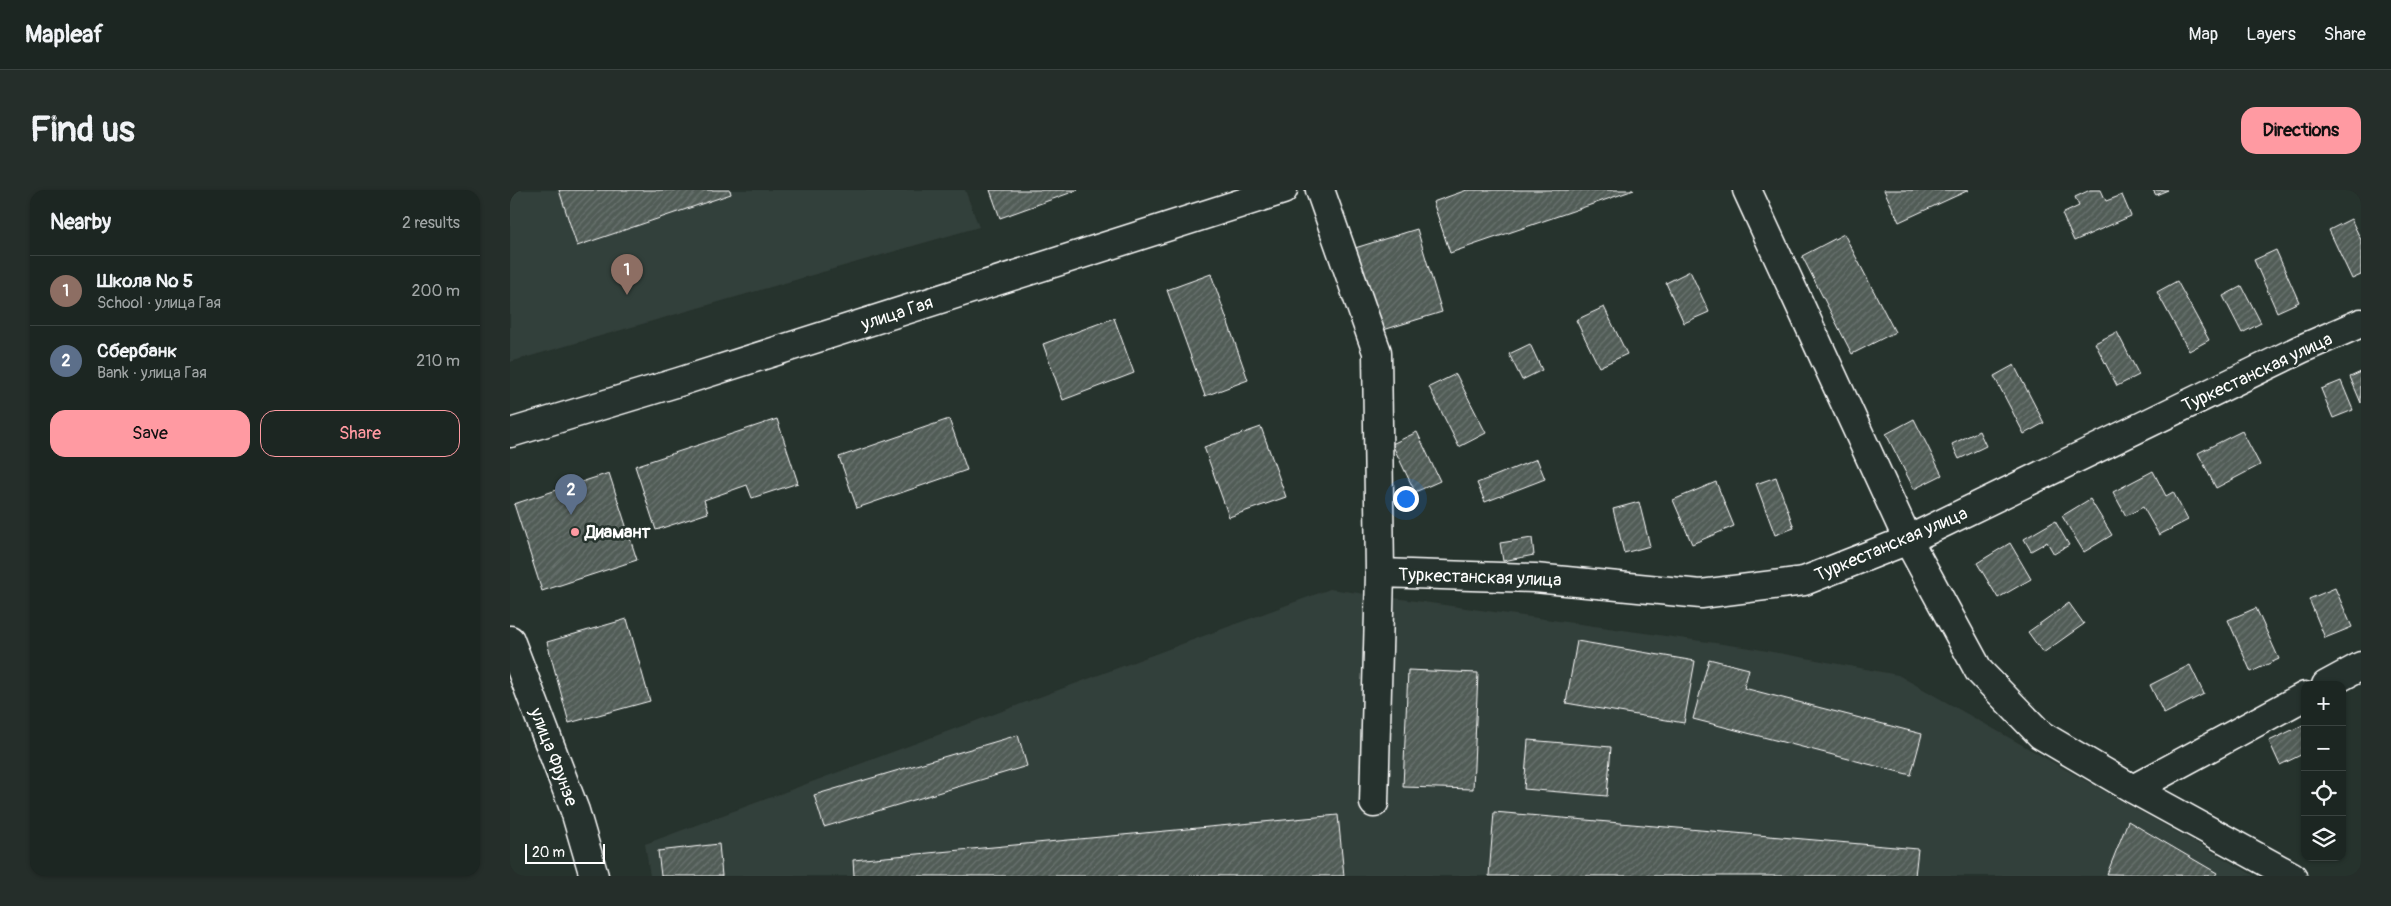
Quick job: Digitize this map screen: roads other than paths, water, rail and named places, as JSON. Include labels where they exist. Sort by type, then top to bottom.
[{"type":"street","points":[[1320,190],[1377,352],[1380,573],[1374,803]]},
{"type":"street","points":[[1747,190],[1908,540],[1979,671],[2041,735],[2133,789],[2292,876]]},
{"type":"street","name":"улица Гая","points":[[510,433],[679,382],[1271,192]]},
{"type":"street","name":"Туркестанская улица","points":[[1380,573],[1535,578],[1701,594],[1804,580],[1908,540],[2301,349],[2361,323]]},
{"type":"street","name":"улица Фрунзе","points":[[510,640],[575,811],[594,876]]},
{"type":"street","points":[[2333,681],[2361,666]]},
{"type":"street","points":[[2133,789],[2301,698]]},
{"type":"place","name":"Школа № 5","points":[[627,295]]},
{"type":"place","name":"Сбербанк","points":[[571,515]]},
{"type":"place","name":"Диамант","points":[[575,532]]}]
